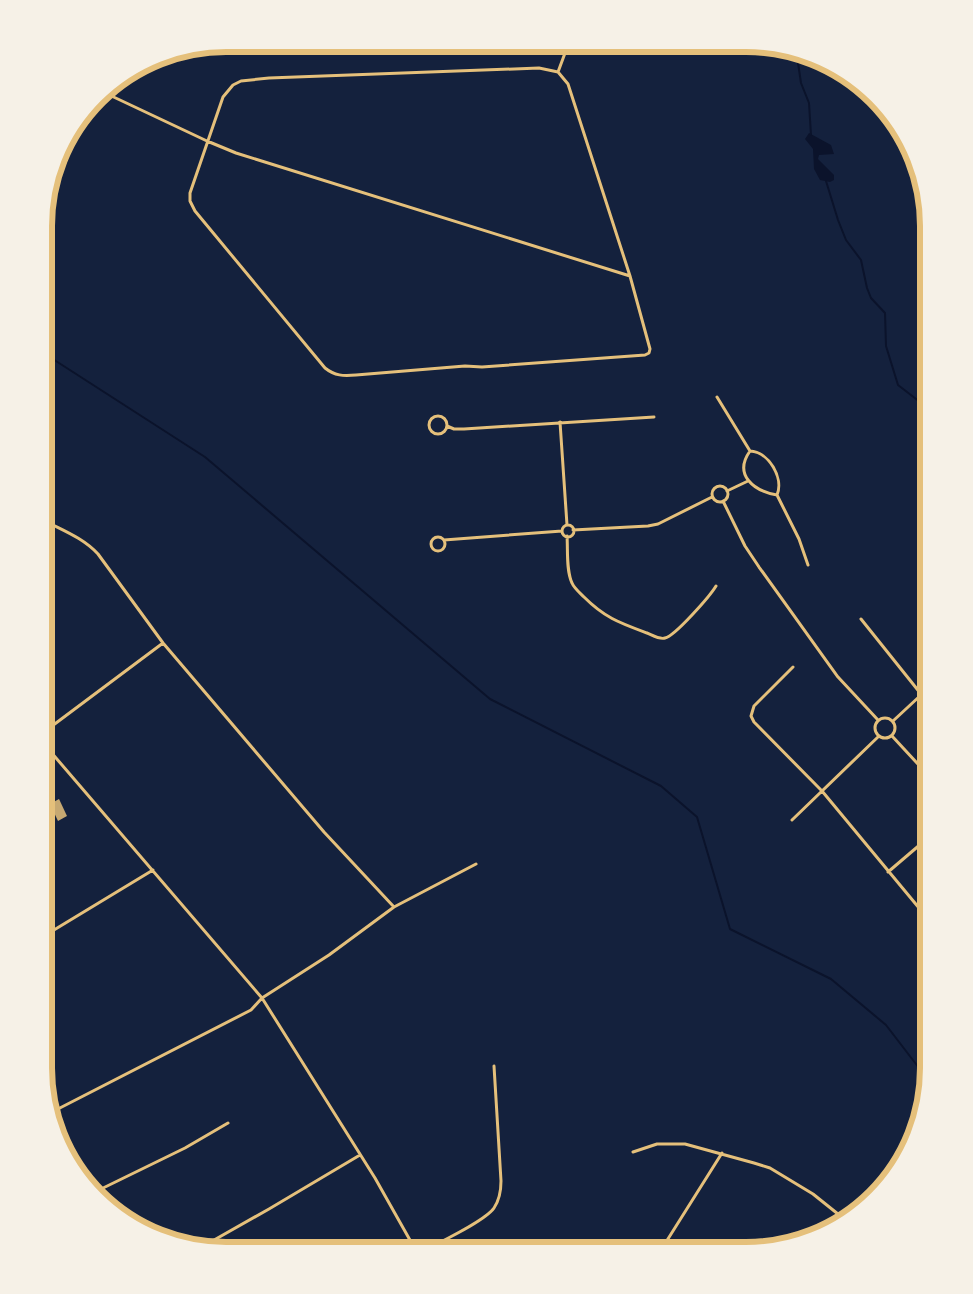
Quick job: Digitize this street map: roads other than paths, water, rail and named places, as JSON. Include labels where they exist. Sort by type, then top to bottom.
[{"type":"street","points":[[558,72],[565,52]]},
{"type":"street","points":[[539,68],[558,72],[568,84],[630,276],[650,349],[649,353],[645,355],[482,367],[465,366],[356,376],[340,376],[331,373],[195,210],[190,201],[190,193],[223,96],[233,85],[249,79],[539,68]]},
{"type":"street","points":[[112,96],[207,142],[236,153],[630,276]]},
{"type":"street","points":[[717,396],[750,452]]},
{"type":"street","points":[[436,416],[441,417],[446,420],[447,426],[441,432],[436,433],[431,430],[430,422],[436,416]]},
{"type":"street","points":[[447,426],[454,429],[464,429],[654,418]]},
{"type":"street","points":[[560,422],[567,525]]},
{"type":"street","points":[[750,452],[746,462],[746,477],[748,481],[759,490],[777,494]]},
{"type":"street","points":[[750,452],[756,452],[770,462],[780,484],[777,494],[799,538],[808,564]]},
{"type":"street","points":[[727,491],[748,481]]},
{"type":"street","points":[[712,497],[712,491],[716,487],[723,487],[727,491]]},
{"type":"street","points":[[723,501],[726,498],[727,491]]},
{"type":"street","points":[[573,530],[658,524],[712,497]]},
{"type":"street","points":[[712,497],[718,501],[723,501]]},
{"type":"street","points":[[723,501],[745,546],[759,568],[838,677],[878,720]]},
{"type":"street","points":[[52,525],[88,544],[98,554],[163,643],[324,832],[394,907]]},
{"type":"street","points":[[567,525],[572,527],[573,530]]},
{"type":"street","points":[[562,532],[562,528],[567,525]]},
{"type":"street","points":[[567,536],[572,534],[573,530]]},
{"type":"street","points":[[444,540],[444,547],[441,550],[436,551],[431,547],[431,542],[434,538],[438,537],[444,540],[562,532],[567,536],[570,574],[576,589],[604,615],[614,621],[660,638],[668,637],[680,626],[716,586]]},
{"type":"street","points":[[861,619],[920,695]]},
{"type":"street","points":[[52,726],[163,643]]},
{"type":"street","points":[[793,667],[754,706],[751,716],[754,722],[822,791],[920,909]]},
{"type":"street","points":[[893,721],[920,697]]},
{"type":"street","points":[[884,718],[893,721],[896,727],[892,736],[886,738],[879,736],[875,726],[878,720],[884,718]]},
{"type":"street","points":[[792,820],[879,736]]},
{"type":"street","points":[[892,736],[920,766]]},
{"type":"street","points":[[52,753],[262,998],[360,1154],[411,1242]]},
{"type":"street","points":[[888,872],[920,845]]},
{"type":"street","points":[[58,1109],[251,1010],[262,998],[329,955],[394,907],[476,864]]},
{"type":"street","points":[[52,931],[153,870]]},
{"type":"street","points":[[441,1242],[488,1214],[495,1207],[499,1199],[501,1181],[494,1066]]},
{"type":"street","points":[[101,1189],[185,1148],[228,1123]]},
{"type":"street","points":[[633,1152],[657,1144],[671,1143],[685,1144],[722,1153],[770,1168],[813,1194],[839,1215]]},
{"type":"street","points":[[666,1242],[722,1153]]},
{"type":"street","points":[[213,1241],[269,1210],[360,1154]]},
{"type":"water","points":[[809,133],[831,145],[834,154],[819,155],[818,159],[834,175],[834,180],[830,182],[820,180],[814,169],[813,149],[805,139]]},
{"type":"waterway","points":[[798,60],[801,83],[809,103],[811,135]]},
{"type":"waterway","points":[[826,181],[846,240],[861,260],[871,298],[885,313],[886,346],[898,385],[920,402]]},
{"type":"waterway","points":[[52,359],[205,457],[490,699],[661,786],[697,817],[730,929],[831,979],[886,1025],[920,1069]]}]
